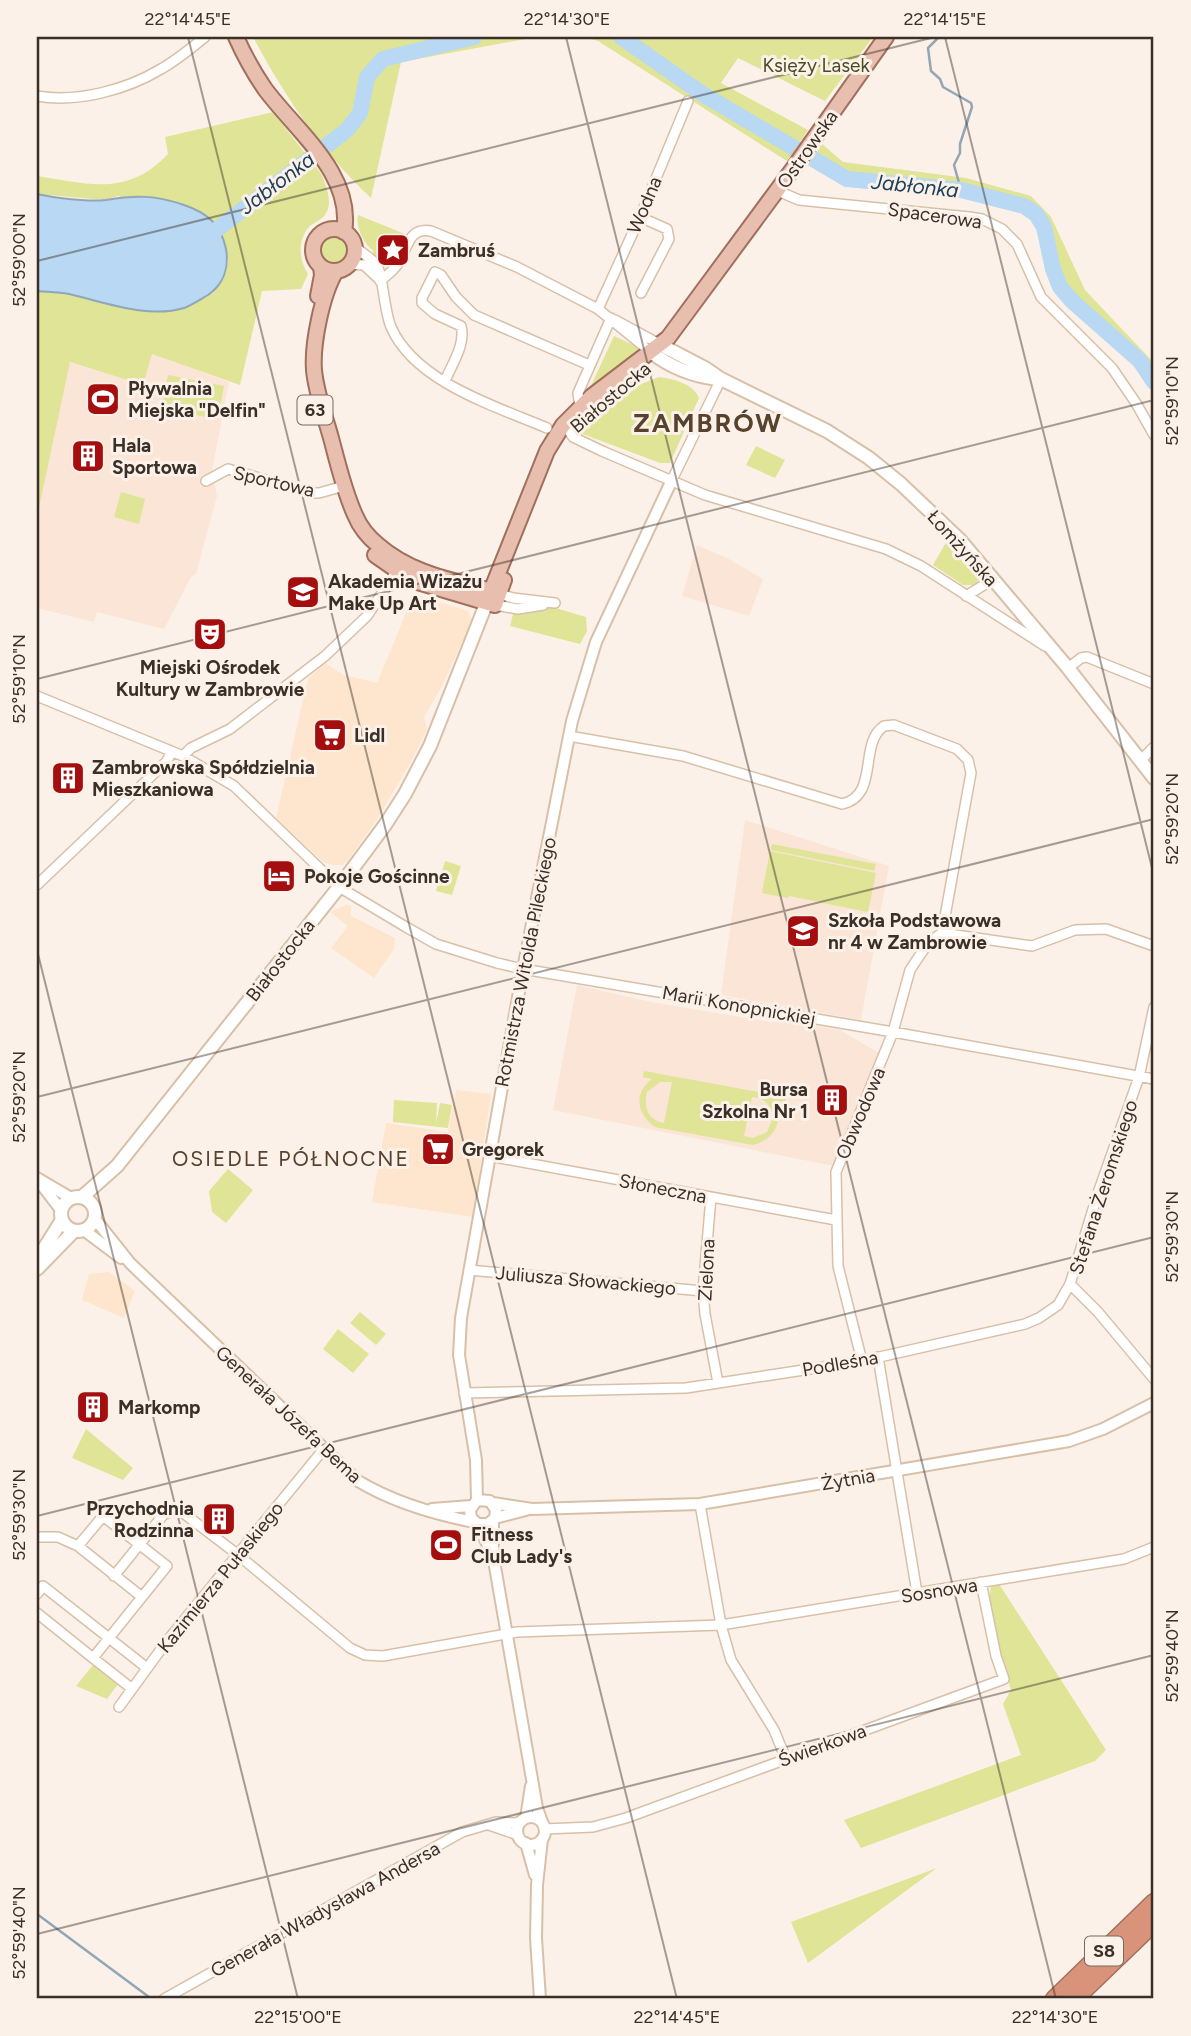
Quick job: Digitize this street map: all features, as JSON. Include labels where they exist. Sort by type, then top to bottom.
[{"type":"highway","name":"S8","points":[[1054,1999],[1154,1902]]},
{"type":"highway","name":"S8","points":[[1075,1999],[1154,1923]]},
{"type":"main road","points":[[236,37],[266,91],[283,108]]},
{"type":"main road","points":[[244,37],[283,108],[329,169],[342,191],[345,205],[338,230],[353,240],[355,246],[350,264],[336,271],[321,267]]},
{"type":"main road","name":"Ostrowska","points":[[659,351],[727,262],[887,37]]},
{"type":"main road","name":"63","points":[[338,230],[321,233],[314,242],[313,253],[321,267],[321,282],[307,338],[305,370],[358,535],[379,559],[396,572],[428,586],[493,598]]},
{"type":"main road","name":"63","points":[[336,271],[329,284],[316,335],[314,370],[341,488],[365,532],[390,555],[409,567],[493,598]]},
{"type":"main road","name":"Łomżyńska","points":[[659,351],[701,377],[827,431],[869,458],[901,484],[960,540],[1068,668],[1154,778]]},
{"type":"main road","name":"Łomżyńska","points":[[659,351],[705,368],[718,385]]},
{"type":"main road","name":"Białostocka","points":[[493,598],[547,451],[563,425],[580,407],[659,351]]},
{"type":"main road","name":"Białostocka","points":[[62,1215],[77,1198],[117,1166],[339,887],[385,825],[430,746],[555,454],[569,431],[659,351]]},
{"type":"main road","name":"Białostocka","points":[[79,1231],[95,1213],[117,1166]]},
{"type":"main road","points":[[77,1198],[95,1213]]},
{"type":"main road","points":[[62,1215],[69,1229],[79,1231]]},
{"type":"main road","points":[[37,1260],[62,1215]]},
{"type":"main road","points":[[37,1269],[79,1231]]},
{"type":"street","points":[[37,99],[68,98],[124,86],[161,70],[205,37]]},
{"type":"street","name":"Wodna","points":[[598,309],[688,101]]},
{"type":"street","name":"Spacerowa","points":[[778,191],[799,200],[982,219],[1002,229],[1017,244],[1041,298],[1112,368],[1154,435]]},
{"type":"street","points":[[640,217],[667,229],[669,239],[641,293]]},
{"type":"street","points":[[380,281],[396,267],[408,241],[415,233],[431,231],[517,267],[598,309],[622,330],[659,351]]},
{"type":"street","points":[[355,246],[376,264],[386,313],[398,340],[424,370],[485,402],[547,428]]},
{"type":"street","points":[[350,264],[364,265],[380,281]]},
{"type":"street","points":[[445,381],[462,341],[462,330],[461,326],[435,314],[422,303],[435,272],[441,275],[456,297],[474,315],[589,365]]},
{"type":"street","points":[[580,407],[578,393],[611,318]]},
{"type":"street","points":[[671,482],[718,385]]},
{"type":"street","points":[[569,431],[573,437],[602,451],[705,495],[886,549],[921,566],[1053,650]]},
{"type":"street","name":"Sportowa","points":[[206,481],[228,469],[311,493],[341,488]]},
{"type":"street","name":"Rotmistrza Witolda Pileckiego","points":[[492,1502],[476,1460],[459,1355],[461,1318],[489,1156],[569,736],[596,642],[671,482]]},
{"type":"street","points":[[183,756],[191,748],[230,729],[325,656],[366,617],[396,572]]},
{"type":"street","points":[[966,596],[992,580]]},
{"type":"street","points":[[493,598],[513,598],[555,603],[518,609],[493,598]]},
{"type":"street","points":[[1068,668],[1087,656],[1154,684]]},
{"type":"street","name":"Marii Konopnickiej","points":[[37,696],[183,756],[234,786],[339,887],[436,944],[523,969],[1154,1079]]},
{"type":"street","points":[[569,736],[683,756],[842,804],[851,802],[860,793],[875,735],[884,726],[894,725],[957,749],[968,760],[971,773],[942,933],[1032,946],[1075,930],[1106,929],[1154,946]]},
{"type":"street","points":[[1140,761],[1154,747]]},
{"type":"street","points":[[37,885],[166,762],[172,752]]},
{"type":"street","name":"Obwodowa","points":[[862,1361],[838,1266],[836,1172],[893,1032],[910,970],[928,943],[942,933]]},
{"type":"street","name":"Stefana Żeromskiego","points":[[1070,1284],[1139,1077],[1154,1007]]},
{"type":"street","name":"Słoneczna","points":[[489,1156],[836,1220]]},
{"type":"street","points":[[37,1179],[77,1198]]},
{"type":"street","points":[[37,1179],[62,1215]]},
{"type":"street","name":"Zielona","points":[[711,1197],[703,1291],[718,1383]]},
{"type":"street","name":"Generała Józefa Bema","points":[[95,1213],[130,1262],[358,1481],[400,1503],[476,1523]]},
{"type":"street","name":"Generała Józefa Bema","points":[[79,1231],[130,1262]]},
{"type":"street","name":"Juliusza Słowackiego","points":[[469,1270],[703,1291]]},
{"type":"street","points":[[1070,1284],[1098,1312],[1154,1379]]},
{"type":"street","name":"Podleśna","points":[[464,1393],[686,1388],[862,1361],[1025,1324],[1039,1318],[1058,1304],[1070,1284]]},
{"type":"street","points":[[878,1357],[917,1593]]},
{"type":"street","name":"Żytnia","points":[[492,1502],[532,1509],[700,1504],[1069,1441],[1103,1429],[1154,1403]]},
{"type":"street","name":"Kazimierza Pułaskiego","points":[[119,1707],[131,1688],[237,1554],[323,1450]]},
{"type":"street","name":"Rotmistrza Witolda Pileckiego","points":[[474,1503],[476,1460]]},
{"type":"street","points":[[429,1510],[492,1502],[496,1510],[493,1555],[543,1830],[537,1885],[536,1938],[540,1999]]},
{"type":"street","points":[[474,1503],[470,1514],[493,1555]]},
{"type":"street","points":[[700,1504],[721,1625],[731,1660],[774,1730],[786,1759]]},
{"type":"street","name":"Żytnia","points":[[494,1519],[532,1509]]},
{"type":"street","name":"Sosnowa","points":[[139,1545],[164,1514],[178,1510],[237,1554],[350,1648],[365,1655],[383,1656],[508,1634],[721,1625],[1124,1559],[1154,1547]]},
{"type":"street","points":[[78,1546],[103,1516],[167,1566],[93,1658]]},
{"type":"street","points":[[476,1523],[488,1524],[494,1519]]},
{"type":"street","points":[[37,1537],[58,1537],[78,1546],[142,1597]]},
{"type":"street","points":[[114,1576],[139,1545]]},
{"type":"street","name":"Świerkowa","points":[[543,1830],[610,1823],[1004,1679],[996,1656],[981,1583]]},
{"type":"street","points":[[37,1594],[43,1587],[147,1668]]},
{"type":"street","points":[[37,1614],[131,1688]]},
{"type":"street","points":[[533,1776],[524,1819],[517,1828],[537,1885]]},
{"type":"street","points":[[524,1819],[534,1817],[543,1830]]},
{"type":"street","name":"Generała Władysława Andersa","points":[[164,1999],[462,1832],[524,1819]]},
{"type":"street","points":[[489,1825],[534,1844],[543,1830]]},
{"type":"shaded area","points":[[152,353],[229,382],[212,471],[217,496],[196,574],[191,577],[164,629],[97,612],[94,622],[37,608],[37,515],[69,362],[143,385]]},
{"type":"shaded area","points":[[697,545],[727,558],[763,579],[749,616],[682,596]]},
{"type":"shaded area","points":[[414,594],[468,611],[472,621],[442,686],[424,717],[427,729],[376,821],[342,865],[323,862],[276,818],[308,679],[325,663],[344,675],[377,683]]},
{"type":"shaded area","name":"Szkoła Podstawowa nr 4 w Zambrowie","points":[[745,820],[889,866],[861,1020],[721,995]]},
{"type":"shaded area","points":[[346,905],[351,906],[351,916],[395,938],[394,949],[374,978],[331,948],[348,926],[330,912]]},
{"type":"shaded area","points":[[577,985],[651,1002],[771,1022],[790,1021],[840,1030],[881,1054],[834,1166],[553,1110]]},
{"type":"shaded area","points":[[456,1090],[491,1094],[473,1217],[372,1202],[386,1123],[448,1132]]},
{"type":"shaded area","points":[[109,1272],[135,1291],[124,1318],[82,1300],[89,1274]]},
{"type":"green space","points":[[253,37],[536,37],[401,62],[371,198],[320,143]]},
{"type":"green space","name":"Księży Lasek","points":[[584,37],[873,37],[825,101],[738,58],[721,83],[808,130],[787,161],[598,41]]},
{"type":"green space","points":[[273,112],[322,175],[328,194],[329,204],[325,215],[309,227],[301,244],[301,257],[308,274],[301,289],[262,291],[240,385],[152,354],[143,385],[70,362],[37,517],[37,291],[67,294],[136,310],[184,308],[228,262],[222,231],[118,196],[104,200],[37,194],[37,176],[90,184],[122,182],[153,168],[168,154],[165,137]]},
{"type":"green space","points":[[822,144],[843,162],[966,178],[1031,196],[1051,217],[1085,290],[1154,363],[1154,373],[1144,360],[1070,289],[1058,269],[1048,224],[1028,205],[969,186],[846,173],[813,156]]},
{"type":"green space","points":[[358,215],[405,234],[390,265],[383,266],[372,256],[373,250],[366,244],[359,229]]},
{"type":"green space","points":[[334,236],[340,237],[348,245],[348,257],[340,265],[334,266],[328,265],[320,257],[319,251],[320,245],[328,237]]},
{"type":"green space","points":[[614,336],[638,347],[636,355],[589,390]]},
{"type":"green space","points":[[168,375],[224,386],[218,419],[161,409]]},
{"type":"green space","points":[[659,377],[687,385],[699,398],[670,463],[660,463],[580,433],[641,384]]},
{"type":"green space","points":[[756,446],[785,460],[775,478],[746,465]]},
{"type":"green space","points":[[121,492],[145,499],[139,524],[114,517]]},
{"type":"green space","points":[[948,539],[980,578],[975,585],[963,585],[933,565]]},
{"type":"green space","points":[[552,607],[586,617],[587,631],[580,644],[510,626],[513,614]]},
{"type":"green space","points":[[772,844],[876,864],[874,871],[771,850]]},
{"type":"green space","points":[[770,851],[876,873],[868,912],[762,893]]},
{"type":"green space","points":[[445,861],[461,866],[452,895],[436,891]]},
{"type":"green space","points":[[644,1071],[786,1097],[785,1102],[774,1101],[778,1116],[776,1129],[767,1139],[753,1145],[655,1127],[641,1110],[642,1091],[652,1079],[643,1077]],"holes":[[[660,1082],[672,1082],[664,1123],[651,1116],[646,1103],[647,1092]],[[752,1097],[767,1103],[773,1118],[767,1132],[753,1138],[744,1136]]]},
{"type":"green space","points":[[394,1100],[437,1103],[436,1123],[440,1103],[452,1105],[448,1128],[393,1122]]},
{"type":"green space","points":[[228,1169],[253,1190],[226,1223],[212,1212],[209,1191]]},
{"type":"green space","points":[[360,1312],[386,1334],[376,1345],[350,1323]]},
{"type":"green space","points":[[338,1329],[369,1354],[353,1373],[323,1349]]},
{"type":"green space","points":[[86,1429],[133,1468],[123,1480],[72,1458]]},
{"type":"green space","points":[[999,1584],[1106,1750],[1095,1761],[861,1848],[844,1820],[1021,1755],[1003,1704],[1011,1690],[996,1638],[990,1598],[991,1587]]},
{"type":"green space","points":[[93,1665],[118,1684],[107,1699],[76,1686]]},
{"type":"green space","points":[[937,1868],[808,1963],[791,1922]]},
{"type":"water","points":[[37,194],[90,200],[154,198],[192,208],[207,216],[221,233],[227,256],[224,275],[218,286],[208,295],[187,307],[170,311],[141,311],[69,294],[37,291]]},
{"type":"waterway","name":"Jabłonka","points":[[203,240],[347,130],[360,113],[367,77],[383,59],[474,37]]},
{"type":"waterway","name":"Jabłonka","points":[[621,37],[704,95],[847,179],[961,190],[1024,206],[1036,214],[1044,227],[1053,269],[1060,287],[1072,301],[1140,361],[1154,382]]},
{"type":"waterway","points":[[939,37],[928,48],[931,71],[940,79],[943,87],[971,103],[972,107],[960,144],[960,153],[954,165],[961,190]]},
{"type":"waterway","points":[[37,1914],[149,1997]]},
{"type":"tunnel","points":[[792,152],[808,164]]},
{"type":"place","name":"Zambruś","points":[[393,250]]},
{"type":"place","name":"Pływalnia Miejska \"Delfin\"","points":[[103,399]]},
{"type":"place","name":"Hala Sportowa","points":[[88,456]]},
{"type":"place","name":"Akademia Wizażu Make Up Art","points":[[303,592]]},
{"type":"place","name":"Miejski Ośrodek Kultury w Zambrowie","points":[[210,634]]},
{"type":"place","name":"Lidl","points":[[330,735]]},
{"type":"place","name":"Zambrowska Spółdzielnia Mieszkaniowa","points":[[68,778]]},
{"type":"place","name":"Pokoje Gościnne","points":[[279,876]]},
{"type":"place","name":"Szkoła Podstawowa nr 4 w Zambrowie","points":[[803,931]]},
{"type":"place","name":"Bursa Szkolna Nr 1","points":[[832,1100]]},
{"type":"place","name":"Gregorek","points":[[438,1149]]},
{"type":"place","name":"Markomp","points":[[93,1407]]},
{"type":"place","name":"Przychodnia Rodzinna","points":[[219,1519]]},
{"type":"place","name":"Fitness Club Lady's","points":[[446,1545]]},
{"type":"district","name":"ZAMBRÓW","points":[[708,423]]},
{"type":"district","name":"OSIEDLE PÓŁNOCNE","points":[[291,1159]]}]
